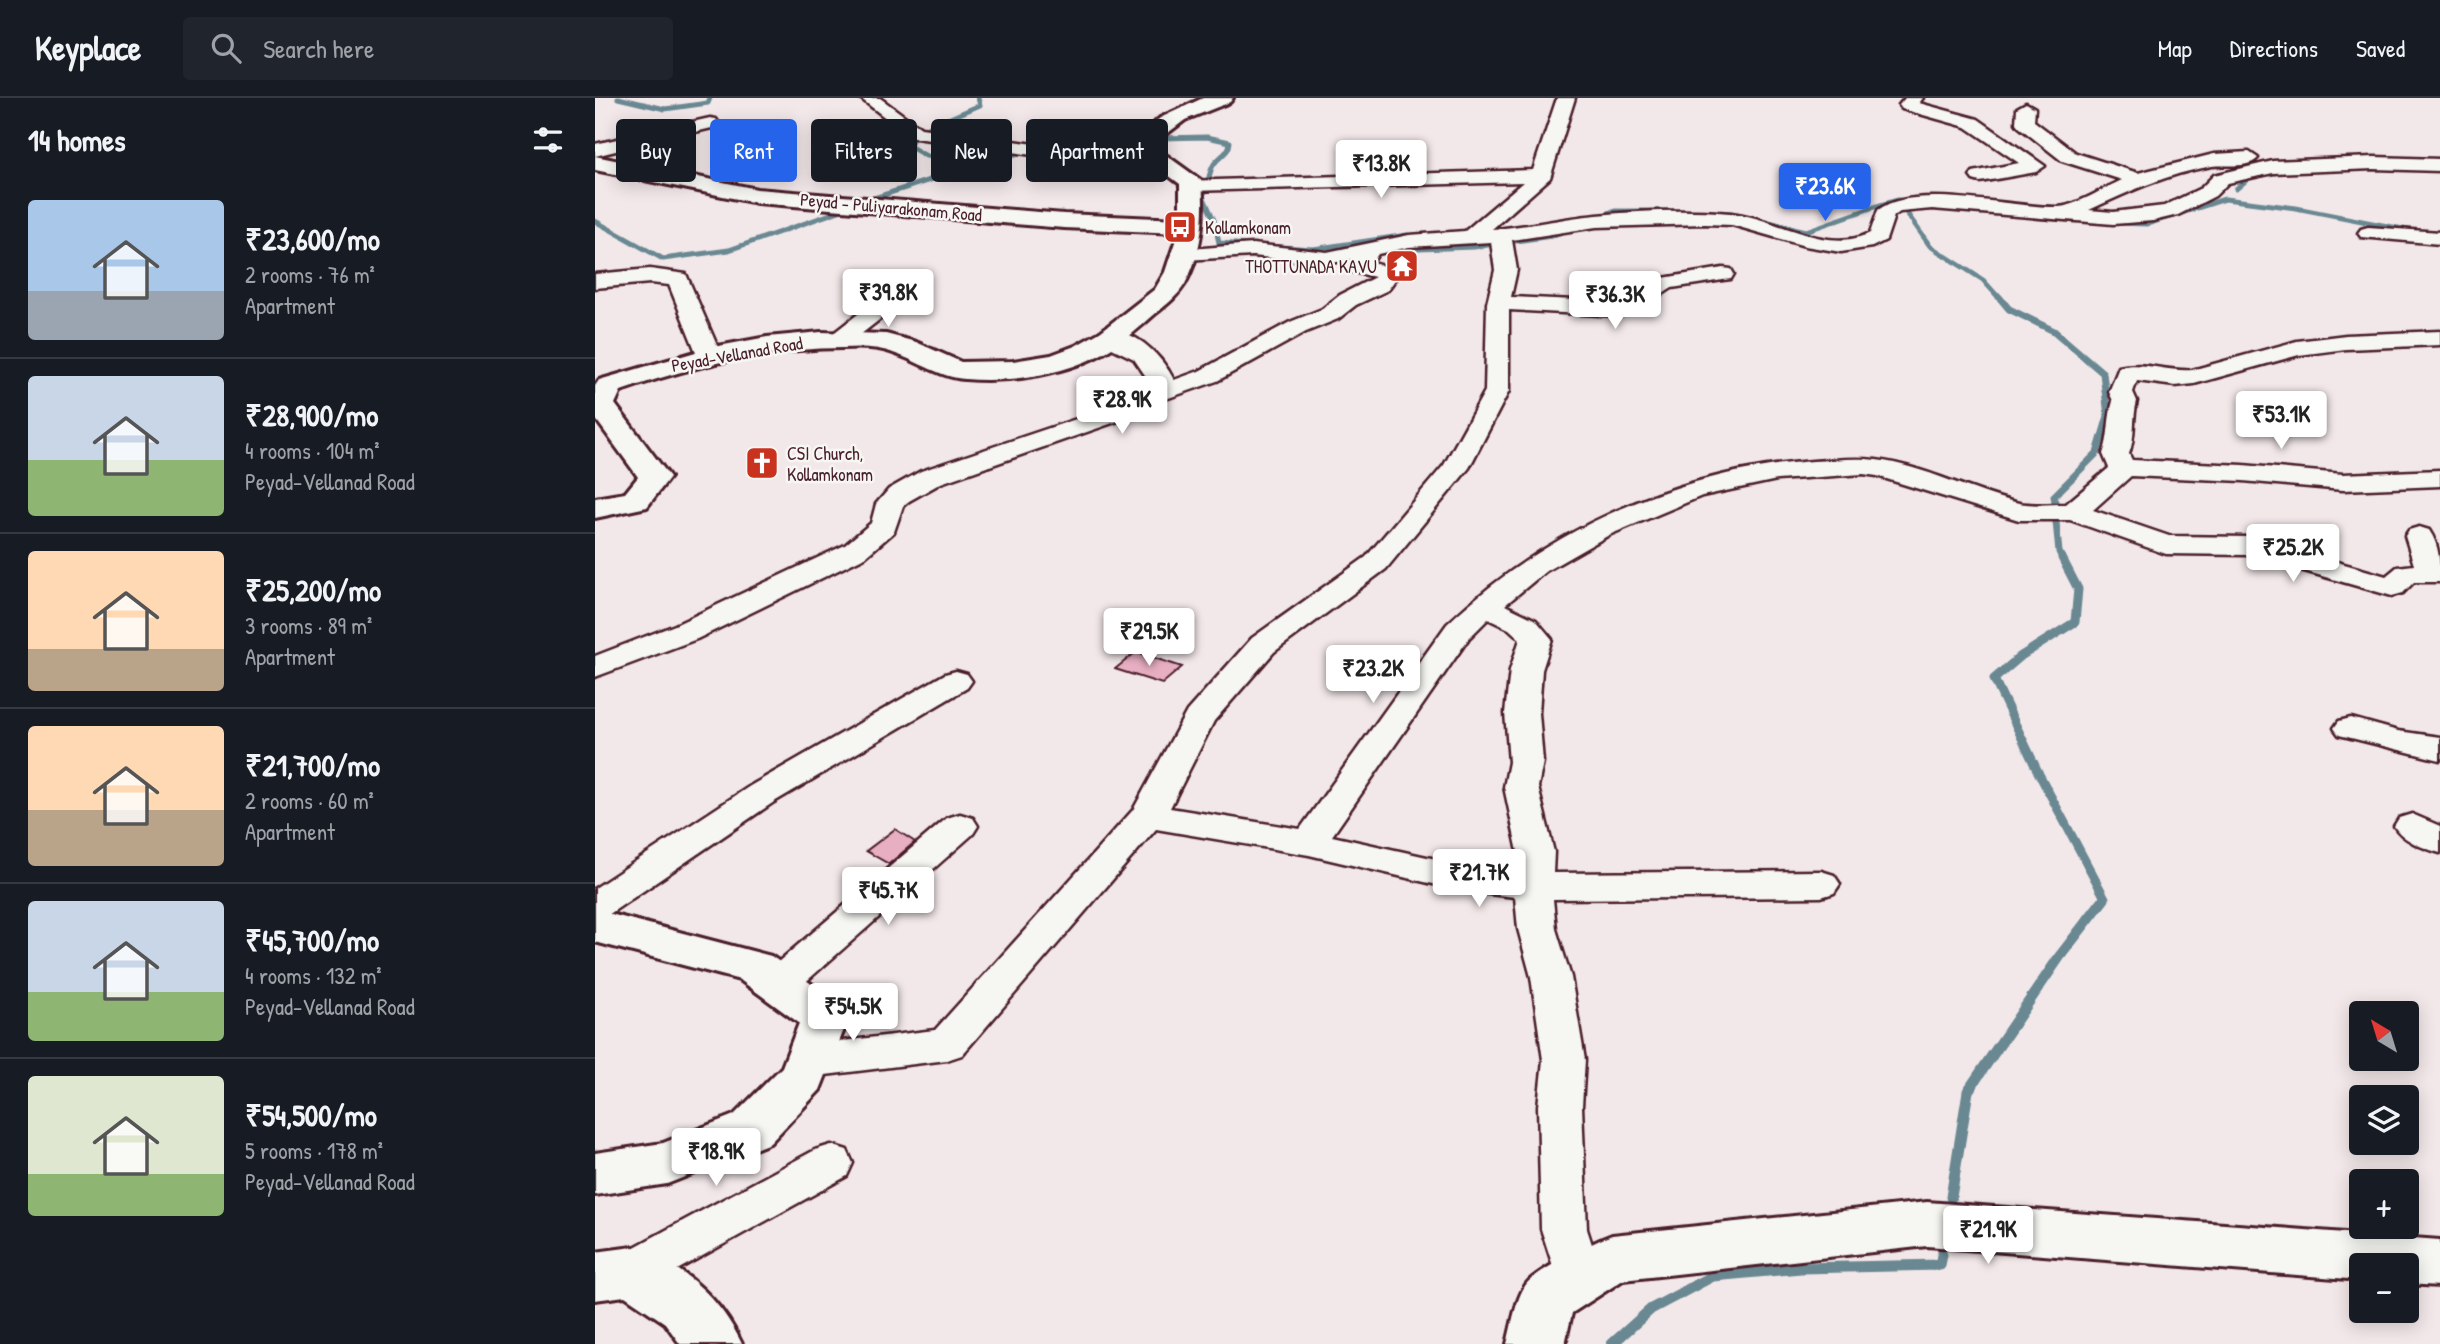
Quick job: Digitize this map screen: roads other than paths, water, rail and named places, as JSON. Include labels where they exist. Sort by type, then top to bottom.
[{"type":"main road","points":[[1168,122],[1223,98]]},
{"type":"main road","name":"Peyad - Puliyarakonam Road","points":[[595,163],[757,196],[1064,221],[1189,226]]},
{"type":"main road","points":[[1168,166],[1195,185]]},
{"type":"main road","name":"Peyad-Vellanad Road","points":[[595,508],[636,500],[654,477],[639,452],[620,433],[600,404],[609,386],[646,372],[755,347],[839,340],[869,341],[905,348],[930,361],[968,371],[1027,368],[1085,353],[1128,325],[1171,286],[1185,254],[1195,185]]},
{"type":"main road","points":[[595,926],[755,968],[825,1017],[803,1077],[752,1129],[667,1163],[595,1174]]},
{"type":"main road","points":[[1536,1344],[1548,1299],[1612,1258],[1927,1224],[2440,1263]]},
{"type":"main road","points":[[614,1274],[685,1306],[713,1344]]},
{"type":"street","points":[[869,98],[916,133],[1026,149]]},
{"type":"street","points":[[1472,236],[1541,176],[1566,98]]},
{"type":"street","points":[[1914,98],[1908,105],[1972,123],[1989,137],[2036,166],[1980,176]]},
{"type":"street","points":[[2026,108],[2025,123],[2069,157],[2140,180]]},
{"type":"street","points":[[595,150],[710,123]]},
{"type":"street","points":[[2060,215],[2150,175],[2214,160],[2353,155],[2440,164]]},
{"type":"street","points":[[1185,254],[1253,250],[1327,258],[1409,241],[1472,236],[1502,240],[1596,221],[1705,218],[1734,219],[1812,242],[1841,246],[1865,243],[1879,236],[1885,214],[1894,207],[1932,203],[2113,218],[2171,211],[2208,192],[2221,179],[2273,167],[2374,163],[2440,164]]},
{"type":"street","points":[[1195,185],[1541,176]]},
{"type":"street","points":[[2368,233],[2440,238]]},
{"type":"street","points":[[809,1061],[947,1044],[1148,816],[1199,718],[1263,645],[1376,563],[1456,468],[1497,391],[1498,303],[1506,270],[1502,240]]},
{"type":"street","points":[[595,667],[687,632],[711,618],[824,568],[855,551],[869,542],[884,526],[890,504],[899,495],[931,477],[1121,412],[1154,395],[1208,376],[1298,327],[1330,314],[1348,300],[1380,285],[1388,274],[1357,266],[1367,256],[1368,249]]},
{"type":"street","points":[[1498,303],[1619,309],[1629,307],[1656,287],[1673,281],[1723,274]]},
{"type":"street","points":[[595,281],[650,276],[677,279],[710,357]]},
{"type":"street","points":[[839,340],[911,284]]},
{"type":"street","points":[[1108,337],[1141,350],[1154,363],[1164,386]]},
{"type":"street","points":[[2122,468],[2116,454],[2122,438],[2119,421],[2125,401],[2121,392],[2129,372],[2175,379],[2194,377],[2297,348],[2346,342],[2440,338]]},
{"type":"street","points":[[1309,843],[1458,631],[1483,607],[1536,565],[1599,529],[1694,490],[1777,472],[1863,466],[1880,468],[2019,512],[2073,512],[2166,545],[2250,546],[2392,587],[2407,573],[2432,575],[2419,536]]},
{"type":"street","points":[[2122,468],[2243,473],[2343,482],[2440,478]]},
{"type":"street","points":[[2073,512],[2117,477],[2122,468]]},
{"type":"street","points":[[1483,607],[1517,620],[1529,628],[1536,639],[1526,670],[1522,713],[1526,762],[1521,787],[1536,852],[1534,886],[1537,929],[1551,977],[1564,1060],[1560,1106],[1564,1229],[1579,1279]]},
{"type":"street","points":[[595,906],[762,794],[956,681]]},
{"type":"street","points":[[2351,728],[2395,741],[2430,745],[2440,750]]},
{"type":"street","points":[[1148,816],[1309,843],[1463,878],[1534,886],[1821,884]]},
{"type":"street","points":[[778,984],[960,826]]},
{"type":"street","points":[[614,1274],[831,1163]]},
{"type":"waterway","points":[[618,98],[665,109],[708,103],[710,98]]},
{"type":"waterway","points":[[978,98],[980,105],[916,133],[909,146],[926,156],[983,163],[1026,151]]},
{"type":"waterway","points":[[1168,138],[1207,137],[1230,142],[1226,152],[1212,167],[1203,196],[1214,220],[1219,243],[1313,249],[1407,235]]},
{"type":"waterway","points":[[2236,189],[2250,177],[2286,171]]},
{"type":"waterway","points":[[871,199],[931,180]]},
{"type":"waterway","points":[[2114,223],[2147,224],[2225,199],[2296,208],[2418,232]]},
{"type":"waterway","points":[[1710,212],[1732,213],[1806,231],[1877,206],[1898,200],[1905,201]]},
{"type":"waterway","points":[[595,221],[663,259],[729,250],[845,209]]},
{"type":"waterway","points":[[1604,215],[1613,211],[1675,211]]},
{"type":"waterway","points":[[1906,212],[1930,246],[1983,280],[2000,299]]},
{"type":"waterway","points":[[2027,216],[2100,222]]},
{"type":"waterway","points":[[1417,246],[1419,249],[1474,247],[1552,236],[1564,231]]},
{"type":"waterway","points":[[1999,297],[2009,309],[2054,331],[2103,373],[2108,416],[2097,453],[2054,496],[2055,502]]},
{"type":"waterway","points":[[2056,522],[2062,558]]},
{"type":"waterway","points":[[2062,558],[2078,589],[2075,622],[2021,656],[1994,679],[2039,774],[2105,898],[2103,901]]},
{"type":"waterway","points":[[1951,1197],[1968,1091],[2060,956],[2104,899]]},
{"type":"waterway","points":[[1612,1344],[1651,1309],[1713,1276],[1801,1268],[1940,1265],[1942,1255]]},
{"type":"place","name":"Kollamkonam","points":[[1180,227]]},
{"type":"place","name":"THOTTUNADA KAVU","points":[[1402,266]]},
{"type":"place","name":"CSI Church, Kollamkonam","points":[[762,463]]}]
